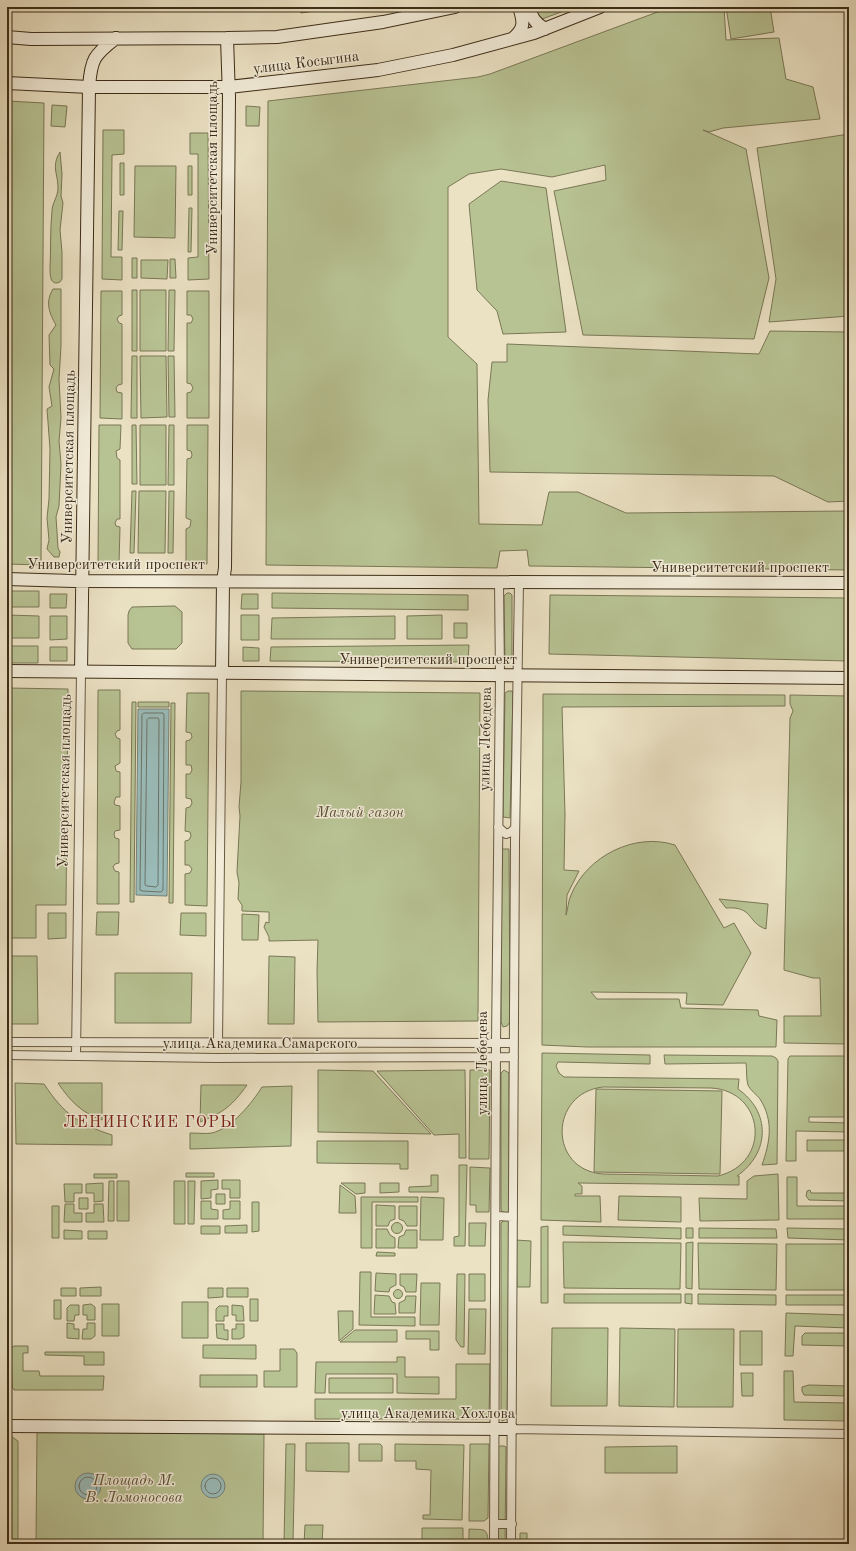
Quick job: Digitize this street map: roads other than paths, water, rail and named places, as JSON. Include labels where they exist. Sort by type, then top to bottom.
[{"type":"main road","name":"улица Косыгина","points":[[7,37],[277,37],[384,22],[455,7]]},
{"type":"main road","points":[[512,39],[520,33],[523,22],[519,7]]},
{"type":"main road","points":[[528,7],[532,18],[537,24],[545,29]]},
{"type":"main road","name":"улица Косыгина","points":[[7,83],[89,87],[228,87],[378,70],[453,55],[512,39],[545,29],[600,7]]},
{"type":"main road","name":"Университетская площадь","points":[[81,672],[89,87],[90,69],[93,60],[101,50],[116,38]]},
{"type":"main road","name":"Университетская площадь","points":[[222,673],[223,581],[225,568],[227,38]]},
{"type":"main road","name":"Университетский проспект","points":[[7,579],[83,581],[849,583]]},
{"type":"main road","name":"Университетский проспект","points":[[7,671],[849,678]]},
{"type":"main road","name":"улица Академика Хохлова","points":[[7,1426],[512,1429]]},
{"type":"street","name":"улица Лебедева","points":[[494,1544],[496,1043],[500,676],[499,582]]},
{"type":"street","name":"улица Лебедева","points":[[511,1544],[513,1043],[518,582]]},
{"type":"street","name":"Университетская площадь","points":[[76,1056],[81,672]]},
{"type":"street","name":"Университетская площадь","points":[[218,1042],[222,673]]},
{"type":"street","points":[[498,827],[506,834],[515,828]]},
{"type":"street","name":"улица Академика Самарского","points":[[7,1042],[513,1043]]},
{"type":"street","name":"улица Академика Самарского","points":[[7,1055],[217,1058],[309,1056],[514,1057]]},
{"type":"street","points":[[496,1216],[513,1217]]},
{"type":"street","name":"улица Академика Хохлова","points":[[512,1429],[849,1434]]},
{"type":"street","points":[[494,1524],[512,1524]]},
{"type":"water","points":[[138,709],[169,709],[167,896],[136,895]]},
{"type":"water","points":[[88,1473],[97,1477],[101,1486],[97,1495],[88,1499],[79,1495],[75,1486],[79,1477]]},
{"type":"water","points":[[213,1474],[222,1477],[225,1486],[222,1495],[213,1498],[204,1495],[201,1486],[204,1477]]},
{"type":"district","name":"ЛЕНИНСКИЕ ГОРЫ","points":[[150,1121]]},
{"type":"park label","name":"Малый газон","points":[[360,812]]},
{"type":"park label","name":"Площадь М. В. Ломоносова","points":[[134,1488]]}]
